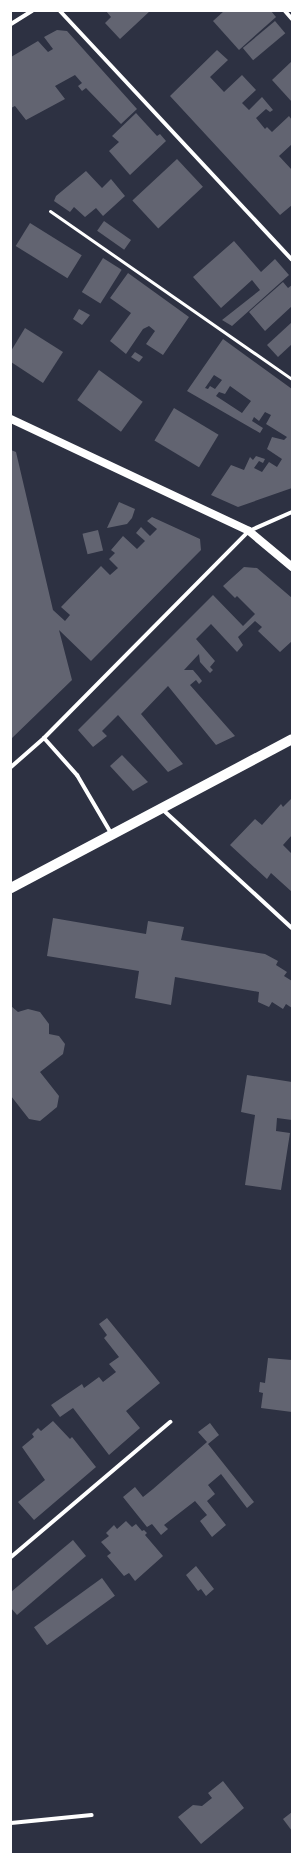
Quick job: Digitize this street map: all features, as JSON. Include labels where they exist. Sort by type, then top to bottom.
[{"type":"main road","points":[[11,419],[249,531],[292,567]]},
{"type":"main road","points":[[11,888],[292,740]]},
{"type":"street","points":[[11,24],[32,11]]},
{"type":"street","points":[[60,11],[292,260]]},
{"type":"street","points":[[285,11],[292,19]]},
{"type":"street","points":[[11,768],[44,738],[249,531],[292,512]]},
{"type":"street","points":[[44,738],[77,775],[112,835]]},
{"type":"street","points":[[162,808],[292,928]]},
{"type":"street","points":[[11,1557],[170,1422]]},
{"type":"street","points":[[11,1823],[92,1815]]},
{"type":"lane","points":[[50,211],[292,379]]},
{"type":"building","points":[[106,11],[150,11],[120,39],[105,23],[111,17]]},
{"type":"building","points":[[224,11],[271,11],[276,17],[239,50],[213,21]]},
{"type":"building","points":[[275,21],[285,33],[253,60],[243,48]]},
{"type":"building","points":[[57,30],[67,31],[137,109],[121,124],[86,88],[82,91],[78,86],[82,83],[75,75],[55,86],[65,99],[26,120],[15,106],[11,108],[11,57],[38,41],[48,52],[53,49],[44,37]]},
{"type":"building","points":[[217,50],[228,60],[210,77],[224,92],[242,75],[256,90],[242,103],[249,110],[262,97],[273,110],[270,112],[266,109],[256,118],[265,129],[267,127],[272,132],[289,116],[292,120],[292,144],[279,156],[292,170],[292,205],[280,215],[170,96]]},
{"type":"building","points":[[292,61],[292,102],[272,80]]},
{"type":"building","points":[[136,113],[157,136],[160,134],[166,141],[130,175],[109,151],[119,142],[112,136]]},
{"type":"building","points":[[177,159],[203,187],[158,228],[132,201]]},
{"type":"building","points":[[86,171],[102,188],[111,179],[125,196],[103,216],[96,208],[85,217],[74,207],[70,212],[54,201],[56,196]]},
{"type":"building","points":[[104,221],[131,240],[124,250],[97,231]]},
{"type":"building","points":[[30,223],[82,255],[67,278],[16,246]]},
{"type":"building","points":[[234,241],[261,272],[275,259],[289,275],[232,326],[222,320],[260,290],[252,280],[221,308],[193,277]]},
{"type":"building","points":[[103,258],[122,270],[100,304],[82,292]]},
{"type":"building","points":[[128,273],[189,317],[163,355],[146,344],[155,331],[149,326],[143,329],[126,354],[110,341],[131,313],[110,298]]},
{"type":"building","points":[[283,282],[288,288],[292,285],[292,306],[265,331],[249,312]]},
{"type":"building","points":[[79,309],[90,315],[82,325],[73,319]]},
{"type":"building","points":[[292,322],[292,344],[278,357],[267,345]]},
{"type":"building","points":[[25,328],[63,352],[43,383],[11,362],[11,351]]},
{"type":"building","points":[[223,339],[292,389],[292,488],[238,507],[211,495],[231,465],[244,470],[250,457],[253,460],[256,456],[265,459],[263,463],[259,461],[254,468],[262,472],[269,462],[277,467],[282,459],[267,449],[272,437],[284,440],[287,437],[266,424],[271,415],[265,412],[259,421],[254,417],[252,421],[263,428],[260,433],[187,391]],"holes":[[[214,375],[222,380],[215,389],[210,386],[208,389],[205,388]],[[230,386],[251,401],[242,413],[216,396],[219,392],[225,394]]]},
{"type":"building","points":[[135,352],[143,357],[139,362],[131,357]]},
{"type":"building","points":[[99,370],[143,402],[121,432],[77,400]]},
{"type":"building","points":[[174,408],[219,435],[199,467],[154,441]]},
{"type":"building","points":[[11,450],[16,452],[53,610],[65,621],[70,615],[61,607],[101,566],[110,575],[118,568],[109,559],[115,553],[111,550],[123,536],[137,549],[145,541],[136,533],[141,527],[150,536],[157,529],[147,521],[152,517],[200,539],[201,550],[91,661],[59,630],[72,680],[11,739]]},
{"type":"building","points":[[119,502],[135,509],[132,518],[127,524],[107,528]]},
{"type":"building","points":[[98,530],[103,550],[88,554],[82,534]]},
{"type":"building","points":[[244,567],[257,568],[292,598],[292,641],[280,652],[258,631],[262,627],[255,621],[238,637],[243,645],[237,652],[211,624],[196,639],[215,661],[210,667],[213,670],[210,673],[200,662],[199,654],[184,670],[193,670],[199,677],[202,681],[199,684],[196,680],[190,685],[235,736],[216,745],[168,686],[141,714],[183,764],[168,772],[118,715],[102,731],[107,736],[93,747],[78,730],[213,595],[243,626],[255,614],[237,596],[235,598],[223,586]]},
{"type":"building","points":[[122,755],[148,782],[133,791],[110,766]]},
{"type":"building","points":[[291,799],[292,835],[283,845],[292,854],[292,892],[271,873],[267,879],[230,845],[255,819],[262,825],[281,804],[283,807]]},
{"type":"building","points":[[53,918],[146,934],[148,921],[184,927],[181,940],[265,954],[278,961],[276,965],[287,972],[284,976],[292,981],[292,1008],[286,1004],[283,1009],[272,1002],[269,1007],[258,1002],[259,992],[175,977],[171,1005],[135,998],[139,971],[47,956]]},
{"type":"building","points":[[11,1006],[18,1012],[28,1009],[40,1012],[49,1024],[49,1034],[59,1036],[65,1044],[63,1054],[40,1072],[59,1096],[57,1107],[40,1121],[29,1119],[11,1096]]},
{"type":"building","points":[[247,1075],[292,1082],[292,1120],[277,1118],[276,1131],[290,1133],[281,1190],[245,1185],[255,1115],[241,1112]]},
{"type":"building","points":[[107,1318],[160,1383],[126,1411],[140,1428],[109,1455],[73,1408],[60,1417],[51,1405],[82,1384],[84,1388],[99,1377],[103,1382],[116,1372],[109,1364],[119,1357],[104,1338],[107,1335],[99,1324]]},
{"type":"building","points":[[268,1358],[292,1360],[292,1412],[261,1408],[263,1393],[259,1392],[260,1382],[265,1383]]},
{"type":"building","points":[[53,1421],[70,1439],[72,1437],[96,1467],[34,1520],[18,1502],[45,1480],[22,1447],[34,1437],[32,1434],[38,1428],[41,1431]]},
{"type":"building","points":[[210,1423],[219,1435],[208,1444],[254,1502],[247,1508],[221,1474],[208,1485],[215,1494],[207,1501],[226,1525],[212,1537],[200,1521],[207,1515],[195,1501],[164,1525],[168,1529],[161,1535],[152,1524],[147,1527],[123,1497],[135,1487],[143,1497],[153,1489],[207,1442],[198,1432]]},
{"type":"building","points":[[126,1521],[132,1527],[136,1524],[142,1531],[144,1530],[147,1533],[145,1535],[163,1556],[135,1581],[129,1573],[124,1576],[107,1556],[111,1553],[101,1542],[109,1536],[106,1533],[114,1525],[117,1529]]},
{"type":"building","points":[[73,1540],[86,1556],[17,1615],[11,1608],[11,1592]]},
{"type":"building","points":[[196,1566],[214,1589],[206,1596],[201,1589],[198,1591],[186,1575]]},
{"type":"building","points":[[102,1578],[115,1596],[47,1645],[34,1627]]},
{"type":"building","points":[[223,1781],[244,1808],[201,1844],[178,1817],[193,1805],[202,1806],[212,1798],[208,1793]]},
{"type":"building","points":[[292,1812],[292,1831],[283,1819]]}]
